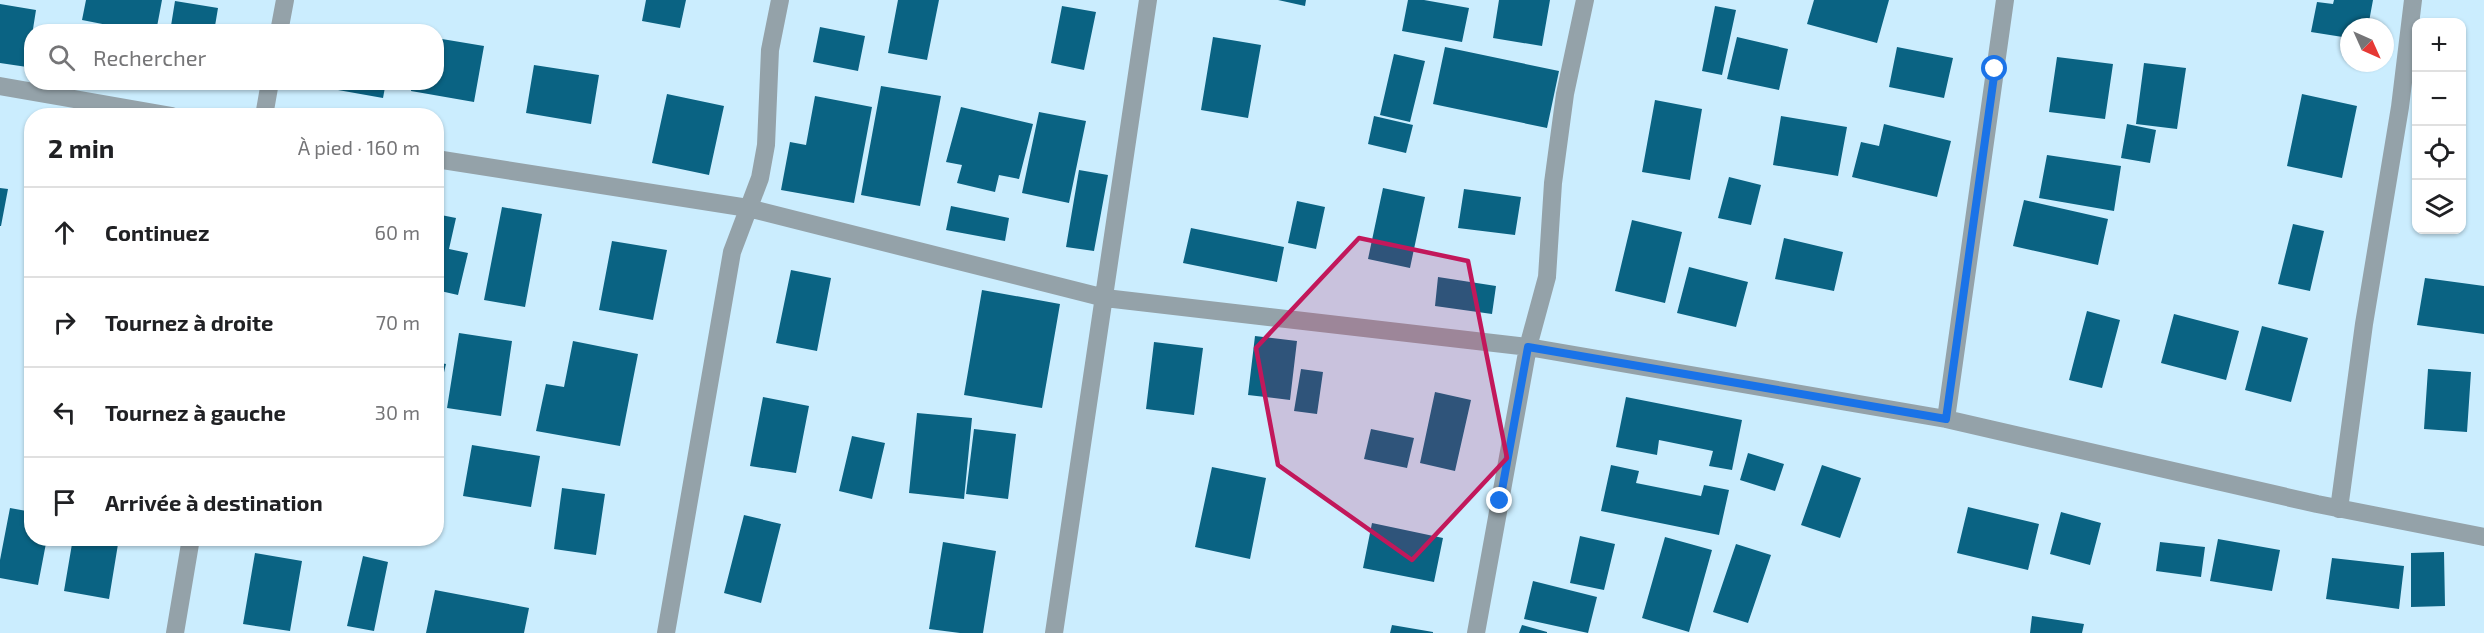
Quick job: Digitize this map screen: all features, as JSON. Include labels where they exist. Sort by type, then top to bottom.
[{"type":"street","points":[[280,24],[285,0]]},
{"type":"street","points":[[666,633],[732,252],[760,178],[766,145],[770,50],[780,0]]},
{"type":"street","points":[[1054,633],[1148,0]]},
{"type":"street","points":[[1476,633],[1528,347],[1547,277],[1553,183],[1565,94],[1585,0]]},
{"type":"street","points":[[1946,419],[2005,0]]},
{"type":"street","points":[[2339,509],[2364,324],[2400,107],[2413,0]]},
{"type":"street","points":[[0,86],[126,108]]},
{"type":"street","points":[[265,108],[269,90]]},
{"type":"street","points":[[444,160],[748,208],[1105,298],[1528,347],[1946,419],[2339,509],[2484,537]]},
{"type":"street","points":[[175,633],[190,546]]},
{"type":"highlighted area","points":[[1359,238],[1468,261],[1507,458],[1412,560],[1278,465],[1256,348]]},
{"type":"building","points":[[86,0],[162,0],[158,24],[102,24],[82,20]]},
{"type":"building","points":[[646,0],[686,0],[680,28],[642,21]]},
{"type":"building","points":[[898,0],[939,0],[927,60],[888,53]]},
{"type":"building","points":[[1278,0],[1306,0],[1305,6]]},
{"type":"building","points":[[1408,0],[1424,0],[1469,8],[1462,42],[1402,31]]},
{"type":"building","points":[[1499,0],[1550,0],[1542,46],[1493,38]]},
{"type":"building","points":[[1814,0],[1889,0],[1877,43],[1807,24]]},
{"type":"building","points":[[2334,0],[2373,0],[2370,18],[2340,18],[2340,37],[2311,32],[2317,2],[2333,4]]},
{"type":"building","points":[[175,1],[218,8],[215,24],[171,24]]},
{"type":"building","points":[[0,4],[36,10],[34,24],[24,24],[24,67],[0,63]]},
{"type":"building","points":[[1062,6],[1096,12],[1084,70],[1051,63]]},
{"type":"building","points":[[1715,6],[1736,10],[1722,75],[1702,71]]},
{"type":"building","points":[[820,27],[865,36],[858,71],[813,62]]},
{"type":"building","points":[[1213,37],[1261,45],[1248,118],[1201,110]]},
{"type":"building","points":[[1737,37],[1788,49],[1779,90],[1727,79]]},
{"type":"building","points":[[444,39],[484,46],[474,102],[411,91],[444,90]]},
{"type":"building","points":[[1445,47],[1559,71],[1547,128],[1433,104]]},
{"type":"building","points":[[1897,47],[1953,58],[1944,98],[1889,87]]},
{"type":"building","points":[[1394,54],[1425,61],[1410,122],[1380,115]]},
{"type":"building","points":[[2057,57],[2113,64],[2105,119],[2049,112]]},
{"type":"building","points":[[2144,63],[2186,68],[2177,129],[2136,124]]},
{"type":"building","points":[[534,65],[599,75],[591,124],[526,113]]},
{"type":"building","points":[[881,86],[941,96],[920,206],[861,195]]},
{"type":"building","points":[[338,90],[384,90],[383,98]]},
{"type":"building","points":[[667,94],[724,106],[709,175],[652,163]]},
{"type":"building","points":[[2302,94],[2357,106],[2342,178],[2287,166]]},
{"type":"building","points":[[815,96],[872,107],[854,203],[781,190],[790,142],[806,145]]},
{"type":"building","points":[[1655,100],[1702,109],[1690,180],[1642,172]]},
{"type":"building","points":[[961,107],[1033,124],[1019,179],[999,175],[995,192],[957,183],[962,165],[946,162]]},
{"type":"building","points":[[1039,112],[1086,121],[1069,203],[1022,193]]},
{"type":"building","points":[[1374,116],[1413,125],[1406,153],[1368,144]]},
{"type":"building","points":[[1781,116],[1847,127],[1838,176],[1773,165]]},
{"type":"building","points":[[1884,124],[1951,141],[1937,197],[1852,177],[1861,142],[1879,146]]},
{"type":"building","points":[[2127,124],[2156,130],[2150,163],[2121,158]]},
{"type":"building","points":[[2047,155],[2121,166],[2114,211],[2039,198]]},
{"type":"building","points":[[1079,170],[1108,175],[1094,251],[1066,247]]},
{"type":"building","points":[[1729,177],[1761,185],[1751,225],[1718,218]]},
{"type":"building","points":[[0,188],[8,189],[1,226],[0,226]]},
{"type":"building","points":[[1383,188],[1425,197],[1410,268],[1368,259]]},
{"type":"building","points":[[1464,189],[1521,197],[1515,235],[1458,228]]},
{"type":"building","points":[[2024,200],[2108,219],[2098,265],[2013,246]]},
{"type":"building","points":[[1297,201],[1325,207],[1316,249],[1288,243]]},
{"type":"building","points":[[951,206],[1009,218],[1005,241],[946,230]]},
{"type":"building","points":[[502,207],[542,214],[525,307],[484,300]]},
{"type":"building","points":[[444,216],[456,218],[449,249],[468,253],[458,295],[444,292]]},
{"type":"building","points":[[1632,220],[1682,232],[1665,303],[1615,291]]},
{"type":"building","points":[[2293,224],[2324,231],[2310,291],[2278,284]]},
{"type":"building","points":[[1191,228],[1284,247],[1277,282],[1183,263]]},
{"type":"building","points":[[1784,238],[1843,252],[1834,291],[1775,279]]},
{"type":"building","points":[[612,241],[667,250],[653,320],[599,310]]},
{"type":"building","points":[[1689,267],[1748,282],[1736,327],[1677,313]]},
{"type":"building","points":[[791,270],[831,278],[817,351],[776,343]]},
{"type":"building","points":[[1438,277],[1496,286],[1492,314],[1435,306]]},
{"type":"building","points":[[2425,278],[2484,286],[2484,334],[2417,325]]},
{"type":"building","points":[[982,290],[1060,304],[1042,408],[964,395]]},
{"type":"building","points":[[2087,311],[2120,320],[2102,388],[2069,380]]},
{"type":"building","points":[[2174,314],[2239,331],[2226,380],[2161,363]]},
{"type":"building","points":[[2262,326],[2308,338],[2291,402],[2245,390]]},
{"type":"building","points":[[459,333],[512,341],[501,416],[447,408]]},
{"type":"building","points":[[1255,336],[1297,341],[1290,400],[1248,395]]},
{"type":"building","points":[[573,341],[638,354],[620,446],[536,431],[546,384],[564,387]]},
{"type":"building","points":[[1154,342],[1203,348],[1194,415],[1146,409]]},
{"type":"building","points":[[1301,369],[1323,372],[1317,414],[1294,411]]},
{"type":"building","points":[[2428,369],[2471,372],[2467,432],[2424,429]]},
{"type":"building","points":[[1435,392],[1471,400],[1455,471],[1420,463]]},
{"type":"building","points":[[763,397],[809,406],[796,473],[750,466]]},
{"type":"building","points":[[1626,397],[1742,420],[1732,470],[1709,466],[1713,451],[1659,440],[1657,455],[1616,447]]},
{"type":"building","points":[[917,413],[972,418],[964,499],[909,493]]},
{"type":"building","points":[[974,429],[1016,434],[1008,499],[966,494]]},
{"type":"building","points":[[1371,429],[1414,438],[1407,468],[1364,459]]},
{"type":"building","points":[[852,436],[885,443],[872,499],[839,491]]},
{"type":"building","points":[[472,445],[540,456],[531,507],[463,496]]},
{"type":"building","points":[[1748,453],[1784,464],[1775,491],[1740,480]]},
{"type":"building","points":[[1611,465],[1639,471],[1636,483],[1701,496],[1704,485],[1729,490],[1719,535],[1601,511]]},
{"type":"building","points":[[1822,465],[1861,478],[1840,538],[1801,525]]},
{"type":"building","points":[[1212,467],[1266,478],[1250,559],[1195,547]]},
{"type":"building","points":[[562,488],[605,494],[596,555],[554,549]]},
{"type":"building","points":[[1968,507],[2039,524],[2028,570],[1957,553]]},
{"type":"building","points":[[10,508],[24,511],[24,546],[45,546],[38,585],[0,578],[0,560]]},
{"type":"building","points":[[2061,512],[2101,523],[2090,565],[2050,554]]},
{"type":"building","points":[[744,515],[781,524],[761,603],[724,593]]},
{"type":"building","points":[[1372,523],[1443,538],[1434,582],[1363,568]]},
{"type":"building","points":[[1580,536],[1615,544],[1604,590],[1570,583]]},
{"type":"building","points":[[1665,537],[1712,550],[1689,632],[1642,618]]},
{"type":"building","points":[[2218,539],[2280,550],[2272,591],[2210,581]]},
{"type":"building","points":[[943,542],[996,551],[983,633],[929,629]]},
{"type":"building","points":[[2160,542],[2205,547],[2201,577],[2156,571]]},
{"type":"building","points":[[1736,544],[1771,555],[1748,623],[1713,612]]},
{"type":"building","points":[[72,546],[118,546],[109,599],[64,591]]},
{"type":"building","points":[[2444,552],[2445,606],[2411,607],[2411,553]]},
{"type":"building","points":[[255,553],[302,561],[290,631],[243,624]]},
{"type":"building","points":[[363,556],[388,562],[374,631],[347,626]]},
{"type":"building","points":[[2332,558],[2404,566],[2399,609],[2326,599]]},
{"type":"building","points":[[1533,581],[1597,597],[1588,633],[1524,619]]},
{"type":"building","points":[[435,590],[529,608],[524,633],[426,633]]},
{"type":"building","points":[[2032,616],[2084,624],[2082,633],[2030,633]]},
{"type":"building","points":[[1392,625],[1433,632],[1433,633],[1390,633]]},
{"type":"building","points":[[1522,625],[1547,632],[1547,633],[1519,633]]},
{"type":"route","points":[[1500,501],[1528,347],[1946,419],[1995,69]]}]
